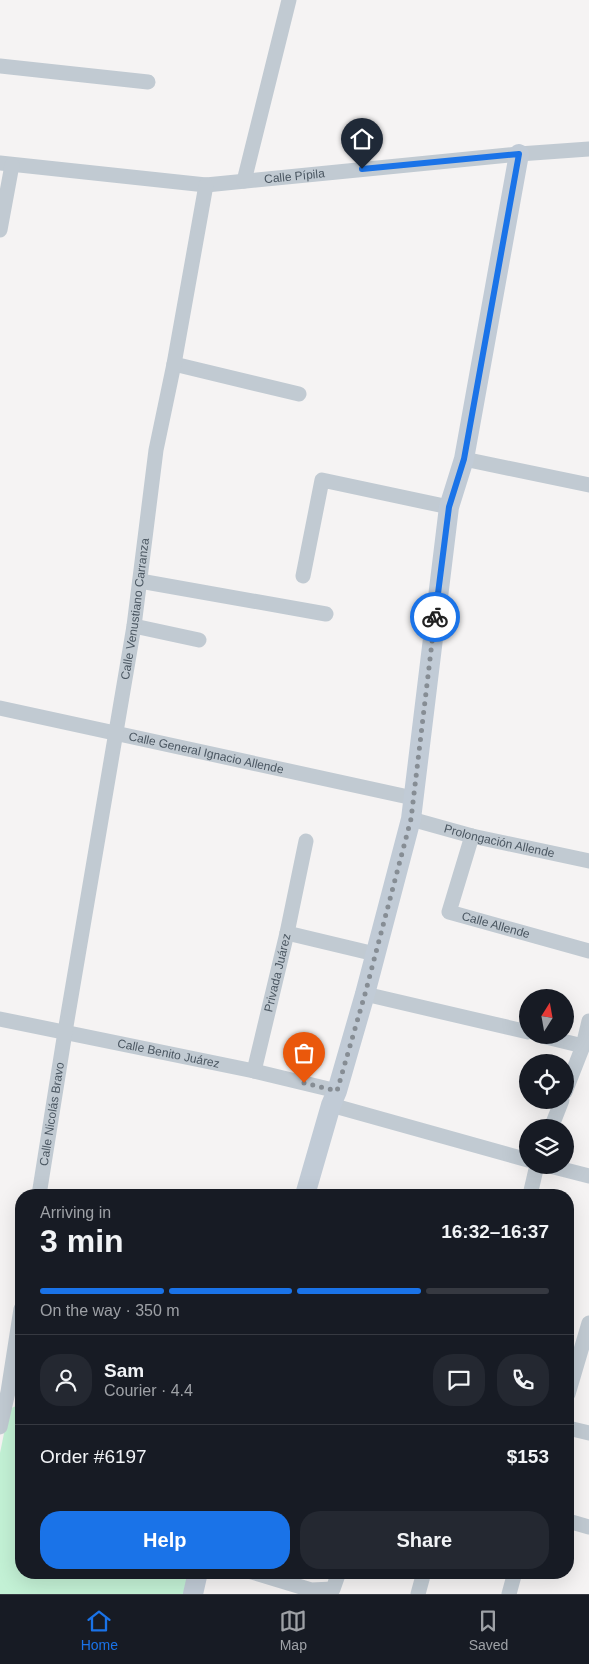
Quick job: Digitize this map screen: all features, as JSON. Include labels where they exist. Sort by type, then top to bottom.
[{"type":"street","points":[[244,181],[289,0]]},
{"type":"street","points":[[0,66],[148,82]]},
{"type":"street","name":"Calle Pípila","points":[[6,164],[206,185],[589,148]]},
{"type":"street","points":[[307,1189],[365,994],[411,819],[449,507],[464,459],[519,154]]},
{"type":"street","points":[[0,230],[6,164]]},
{"type":"street","name":"Calle Venustiano Carranza","points":[[65,1032],[134,626],[156,450],[174,364],[206,185]]},
{"type":"street","points":[[174,364],[299,394]]},
{"type":"street","points":[[464,459],[589,485]]},
{"type":"street","points":[[303,576],[322,480],[449,507]]},
{"type":"street","points":[[140,581],[326,614]]},
{"type":"street","points":[[134,626],[199,640]]},
{"type":"street","name":"Calle General Ignacio Allende","points":[[0,708],[413,798]]},
{"type":"street","name":"Prolongación Allende","points":[[411,819],[472,836],[589,861]]},
{"type":"street","name":"Calle Allende","points":[[472,836],[449,912],[589,951]]},
{"type":"street","points":[[287,933],[306,841]]},
{"type":"street","name":"Privada Juárez","points":[[254,1071],[287,933],[375,954]]},
{"type":"street","points":[[365,994],[519,1030]]},
{"type":"street","name":"Calle Benito Juárez","points":[[0,1019],[254,1071],[519,1157]]},
{"type":"street","points":[[574,1069],[583,1046],[589,1021]]},
{"type":"street","name":"Calle Nicolás Bravo","points":[[40,1189],[65,1032]]},
{"type":"street","points":[[574,1044],[583,1046]]},
{"type":"street","points":[[574,1172],[589,1176]]},
{"type":"street","points":[[531,1189],[535,1174]]},
{"type":"street","points":[[574,1374],[589,1323]]},
{"type":"street","points":[[0,1427],[10,1393],[15,1355]]},
{"type":"street","points":[[574,1429],[589,1433]]},
{"type":"street","points":[[574,1523],[589,1527]]},
{"type":"street","points":[[193,1594],[196,1579]]},
{"type":"street","points":[[273,1579],[311,1592],[333,1589],[337,1579]]},
{"type":"street","points":[[418,1594],[422,1579]]},
{"type":"street","points":[[508,1594],[513,1579]]},
{"type":"green space","points":[[15,1406],[15,1579],[188,1579],[184,1594],[0,1594],[0,1453],[9,1409]]},
{"type":"way so far","points":[[304,1083],[337,1091],[365,994],[411,819],[435,617]]},
{"type":"route","points":[[362,169],[519,154],[464,459],[449,507],[435,617]]}]
